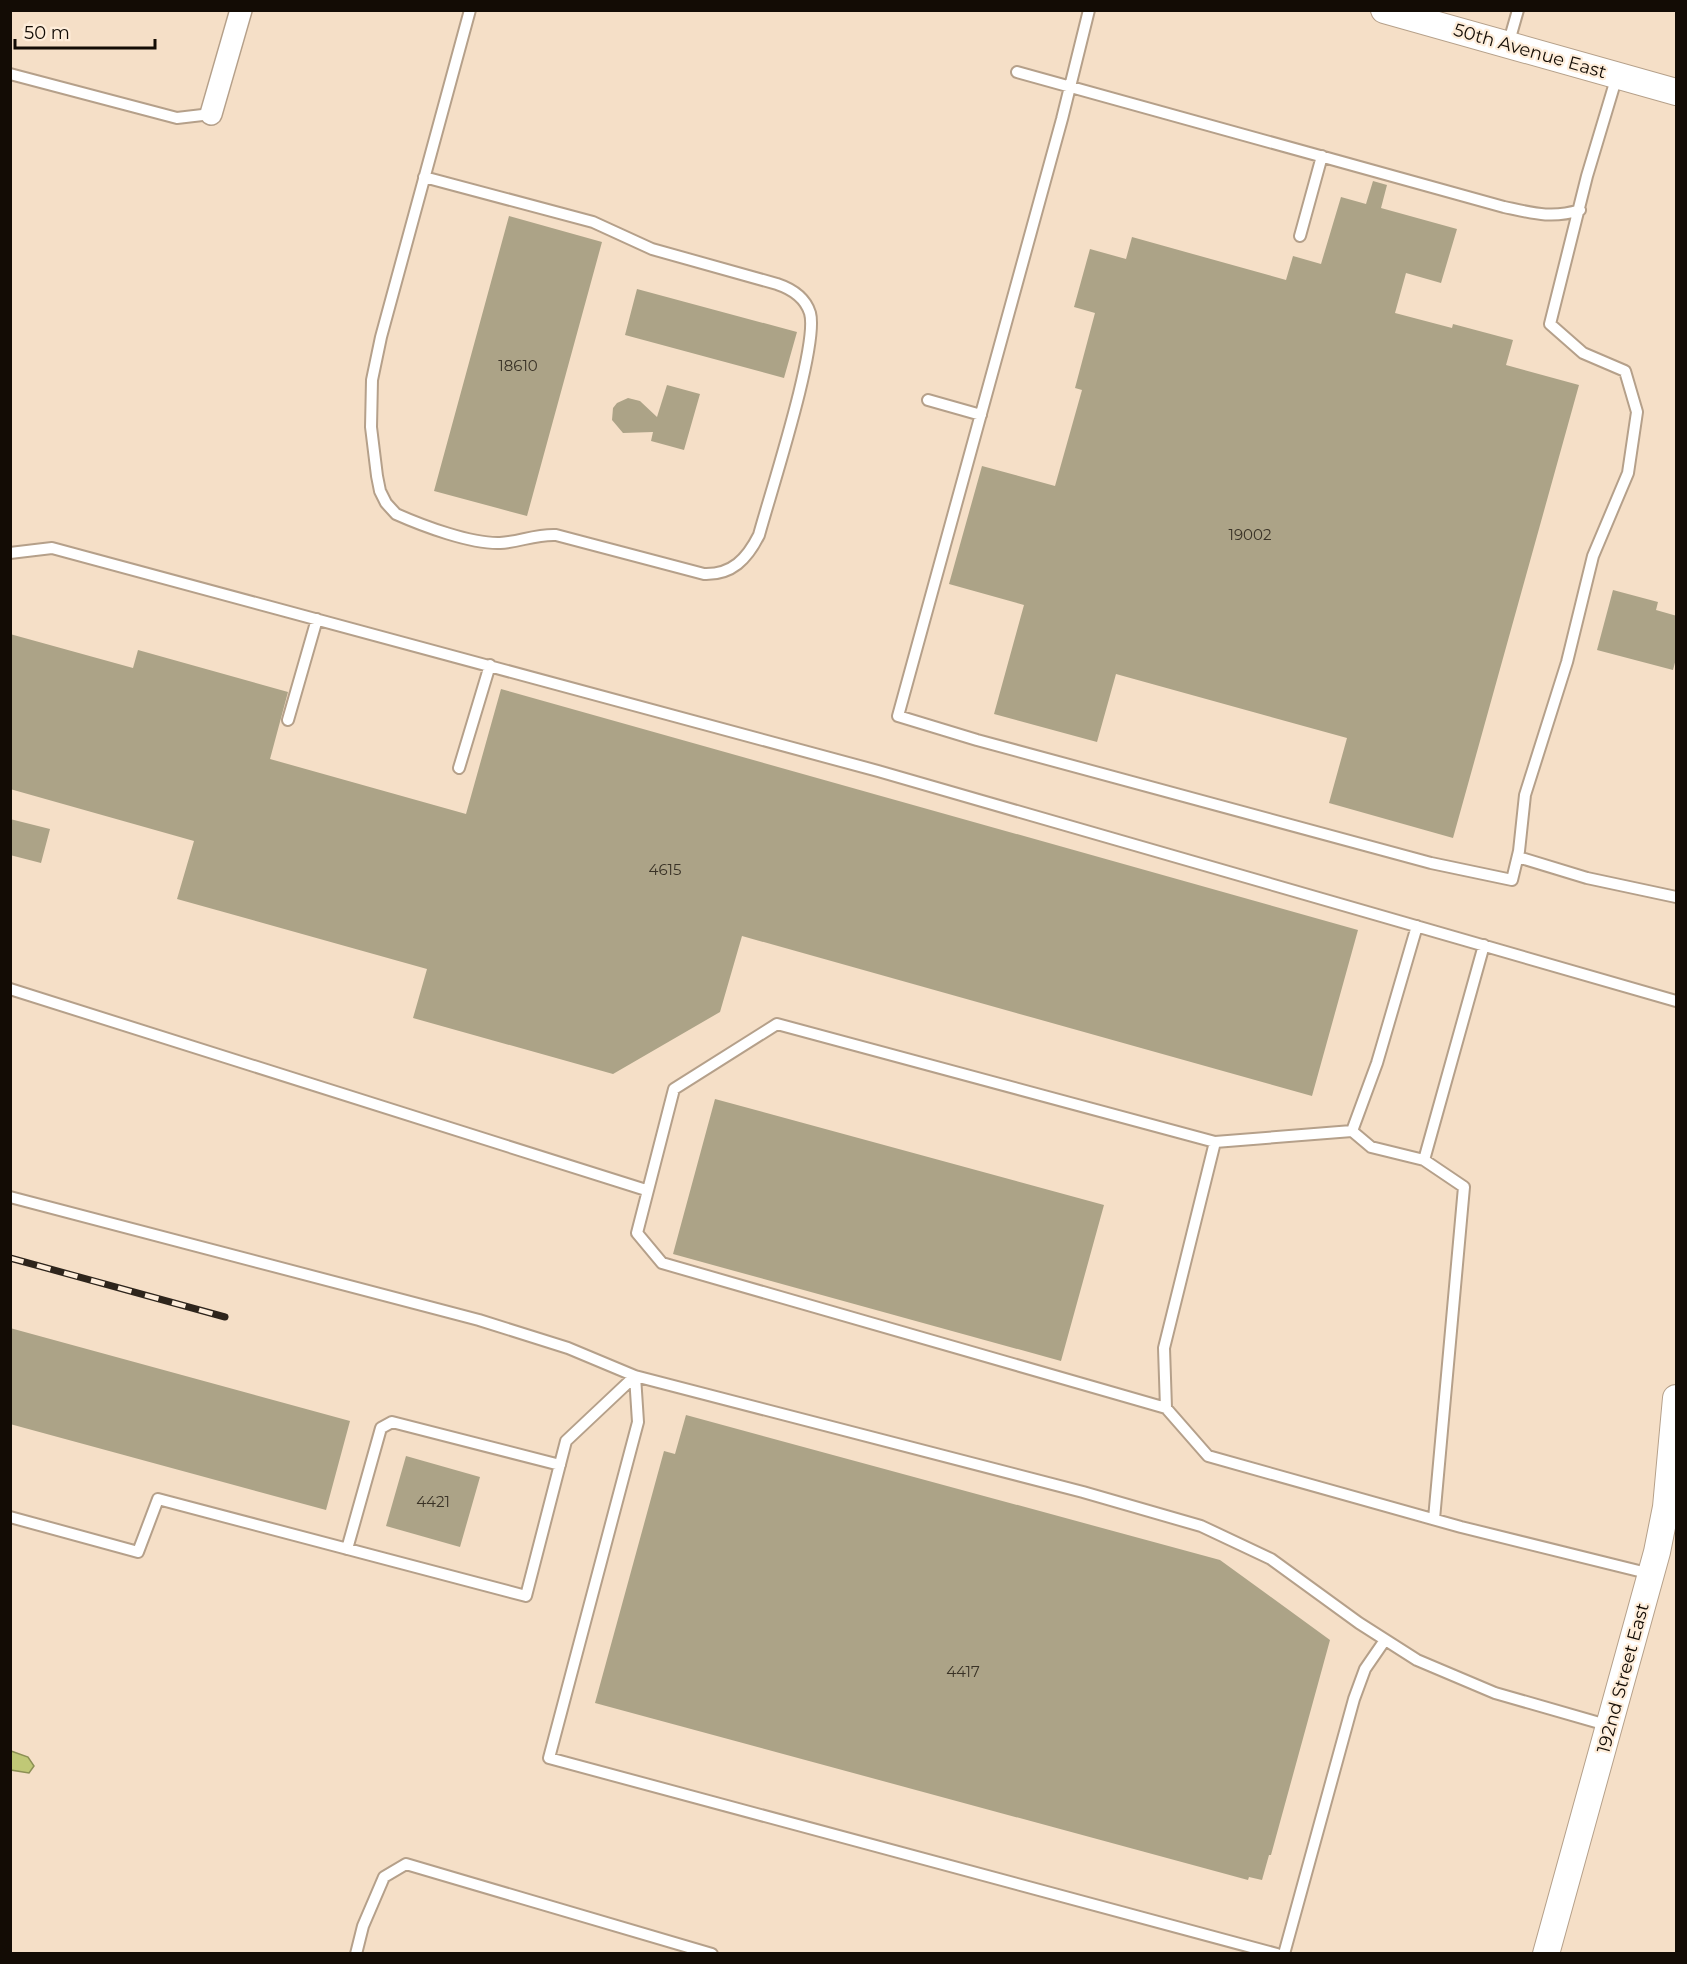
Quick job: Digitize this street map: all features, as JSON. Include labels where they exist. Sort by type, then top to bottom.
[{"type":"street","points":[[211,114],[241,10]]},
{"type":"street","name":"50th Avenue East","points":[[1384,10],[1677,92]]},
{"type":"street","name":"192nd Street East","points":[[1546,1953],[1651,1574],[1666,1508],[1677,1398]]},
{"type":"lane","points":[[424,177],[593,222],[652,249],[777,284],[791,289],[801,297],[809,311],[812,325],[807,360],[759,535],[749,554],[735,567],[727,572],[704,574],[556,535],[537,535],[502,543],[481,541],[396,514],[386,503],[380,491],[371,427],[372,380],[424,177],[470,10]]},
{"type":"lane","points":[[1089,10],[898,716],[977,740],[1431,863],[1512,880],[1518,857],[1525,795],[1567,662],[1593,556],[1628,473],[1637,412],[1625,371],[1583,353],[1550,324],[1587,176],[1617,75]]},
{"type":"lane","points":[[1508,45],[1518,10]]},
{"type":"lane","points":[[1017,72],[1545,217],[1562,216],[1580,210]]},
{"type":"lane","points":[[10,74],[177,118],[211,114]]},
{"type":"lane","points":[[1300,236],[1322,156]]},
{"type":"lane","points":[[928,400],[981,415]]},
{"type":"lane","points":[[10,553],[52,548],[490,665],[878,771],[1677,1001]]},
{"type":"lane","points":[[288,720],[317,619]]},
{"type":"lane","points":[[459,768],[490,665]]},
{"type":"lane","points":[[1518,857],[1587,878],[1677,897]]},
{"type":"lane","points":[[1352,1131],[1377,1063],[1417,926]]},
{"type":"lane","points":[[1424,1160],[1484,945]]},
{"type":"lane","points":[[10,989],[646,1190]]},
{"type":"lane","points":[[1434,1519],[1464,1187],[1424,1160],[1371,1147],[1352,1131],[1215,1142],[777,1024],[674,1089],[646,1190],[637,1233],[662,1263],[675,1269],[847,1315],[1166,1408],[1208,1456],[1434,1519],[1651,1574]]},
{"type":"lane","points":[[1166,1408],[1164,1348],[1215,1142]]},
{"type":"lane","points":[[10,1197],[479,1320],[568,1348],[635,1376],[1083,1492],[1201,1526],[1271,1559],[1417,1660],[1495,1693],[1610,1726]]},
{"type":"lane","points":[[10,1517],[138,1552],[158,1499],[526,1596],[566,1442],[635,1376]]},
{"type":"lane","points":[[635,1376],[638,1422],[549,1758],[1277,1953]]},
{"type":"lane","points":[[347,1549],[381,1428],[392,1422],[560,1466]]},
{"type":"lane","points":[[1284,1953],[1354,1699],[1365,1670],[1385,1640]]},
{"type":"lane","points":[[356,1953],[363,1926],[384,1877],[406,1864],[712,1953]]},
{"type":"shaded area","points":[[11,1751],[28,1757],[34,1766],[29,1773],[11,1770]]},
{"type":"building","points":[[1373,181],[1387,185],[1381,208],[1457,229],[1441,283],[1406,273],[1395,313],[1452,328],[1453,324],[1513,340],[1506,365],[1579,385],[1453,838],[1329,803],[1347,738],[1116,674],[1097,742],[994,714],[1024,605],[949,584],[982,466],[1055,486],[1082,390],[1075,388],[1095,313],[1074,307],[1090,249],[1126,259],[1132,237],[1286,280],[1293,256],[1321,264],[1341,197],[1366,204]]},
{"type":"building","points":[[509,216],[602,242],[527,516],[434,491]]},
{"type":"building","points":[[637,289],[797,332],[784,378],[625,335]]},
{"type":"building","points":[[667,385],[700,394],[684,450],[651,441],[653,432],[623,433],[612,420],[613,408],[617,403],[628,398],[640,401],[657,417]]},
{"type":"building","points":[[1613,590],[1658,602],[1656,610],[1677,616],[1677,655],[1673,670],[1597,650]]},
{"type":"building","points":[[10,634],[133,668],[138,650],[288,692],[270,759],[466,814],[501,689],[1358,930],[1312,1096],[742,936],[720,1012],[613,1074],[413,1018],[427,969],[177,899],[194,841],[10,789]]},
{"type":"building","points":[[10,819],[50,829],[41,863],[10,855]]},
{"type":"building","points":[[715,1099],[1104,1205],[1061,1361],[673,1254]]},
{"type":"building","points":[[10,1328],[350,1421],[326,1510],[10,1424]]},
{"type":"building","points":[[686,1415],[1220,1560],[1330,1640],[1271,1855],[1269,1855],[1262,1880],[1249,1877],[1248,1880],[595,1703],[664,1451],[675,1454]]},
{"type":"building","points":[[406,1456],[480,1477],[460,1547],[386,1526]]},
{"type":"railway","points":[[10,1258],[225,1317]]}]
